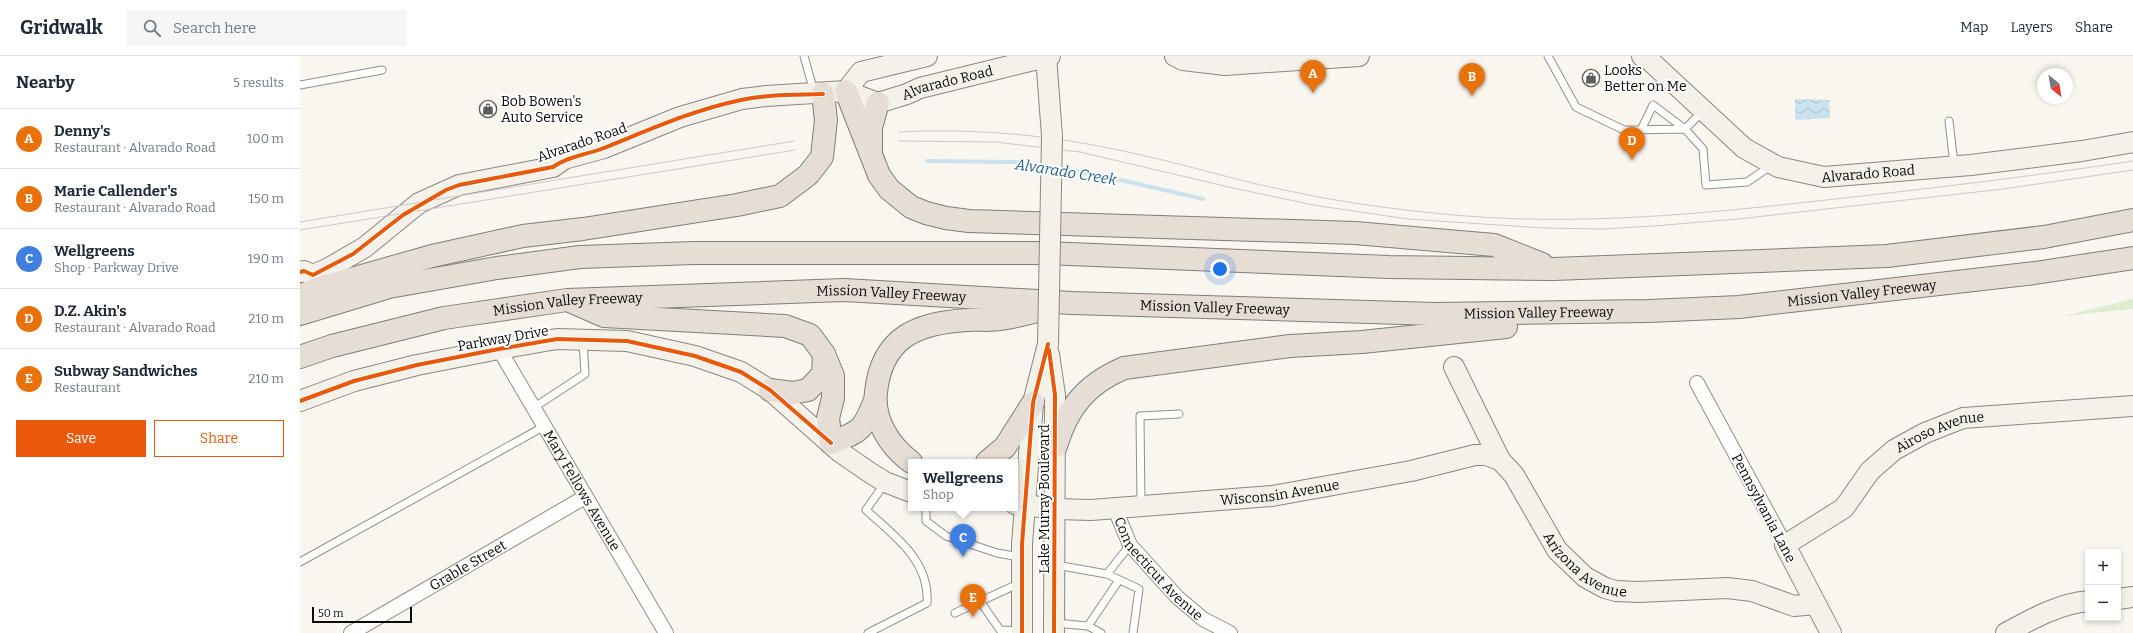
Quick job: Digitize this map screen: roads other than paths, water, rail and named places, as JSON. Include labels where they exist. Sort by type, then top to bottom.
[{"type":"highway","points":[[846,91],[879,175],[889,189],[901,199],[911,207],[926,213],[946,218],[1355,233],[1494,245],[1554,269]]},
{"type":"highway","points":[[300,296],[316,289],[432,256],[523,236],[583,229],[737,205],[780,196],[808,175],[822,157],[826,120],[819,94]]},
{"type":"highway","points":[[872,156],[871,127],[878,103]]},
{"type":"highway","points":[[300,314],[389,287],[497,268],[580,257],[679,253],[1045,253],[1389,267],[1554,269],[1887,256],[2044,237],[2133,220]]},
{"type":"highway","name":"Mission Valley Freeway","points":[[300,357],[332,346],[444,318],[567,300],[844,290],[1072,303],[1434,314],[1649,311],[1739,307],[2035,273],[2133,258]]},
{"type":"highway","points":[[567,300],[604,316],[786,326],[810,336],[824,354],[833,376],[833,398],[828,418],[831,443],[857,433],[868,419],[875,400],[880,372],[886,357],[893,347],[913,330],[935,323],[1000,319],[1072,303]]},
{"type":"highway","points":[[1056,446],[1069,412],[1078,399],[1092,386],[1107,376],[1124,368],[1290,346],[1362,342],[1649,311]]},
{"type":"highway","points":[[770,390],[792,393],[808,390],[823,374],[824,354]]},
{"type":"highway","points":[[875,400],[879,418],[885,434],[897,450],[908,459]]},
{"type":"highway","points":[[991,459],[1005,447],[1033,403]]},
{"type":"street","points":[[846,91],[861,72],[905,59],[927,56]]},
{"type":"street","name":"Alvarado Road","points":[[302,271],[313,275],[342,261],[365,246],[408,211],[446,190],[466,184],[553,167],[564,159],[598,150],[680,117],[720,105],[766,96],[819,94],[846,91],[878,103],[920,88],[1048,56]]},
{"type":"street","name":"Lake Murray Boulevard","points":[[1048,56],[1052,136],[1048,344],[1055,395],[1056,446],[1056,565],[1054,628]]},
{"type":"street","points":[[1176,56],[1183,60],[1225,65],[1359,56]]},
{"type":"street","name":"Alvarado Road","points":[[1642,56],[1648,59],[1744,148],[1774,164],[1825,177],[1955,167],[2082,151],[2133,142]]},
{"type":"street","name":"Parkway Drive","points":[[300,401],[354,382],[410,366],[499,349],[557,339],[627,341],[696,356],[741,372],[770,390],[831,443],[869,472],[885,482],[908,491]]},
{"type":"street","name":"Lake Murray Boulevard","points":[[1022,632],[1021,505],[1033,403],[1048,344]]},
{"type":"street","name":"Mary Fellows Avenue","points":[[499,349],[662,632]]},
{"type":"street","name":"Arizona Avenue","points":[[1454,367],[1500,460],[1514,475],[1557,550],[1575,570],[1605,588],[1638,592],[1727,588],[1752,592],[1794,606],[1815,604]]},
{"type":"street","name":"Pennsylvania Lane","points":[[1697,383],[1831,633]]},
{"type":"street","name":"Airoso Avenue","points":[[1785,545],[1844,508],[1870,472],[1894,450],[1925,433],[1963,418],[2133,406]]},
{"type":"street","name":"Wisconsin Avenue","points":[[1056,509],[1115,509],[1272,496],[1411,471],[1476,455],[1486,455],[1500,460]]},
{"type":"street","name":"Grable Street","points":[[351,633],[585,498]]},
{"type":"street","points":[[1021,505],[1056,509]]},
{"type":"street","name":"Connecticut Avenue","points":[[1115,509],[1130,545],[1177,597],[1203,619],[1230,633]]},
{"type":"street","points":[[2121,598],[2133,597]]},
{"type":"street","points":[[2006,633],[2042,613],[2076,602],[2085,601]]},
{"type":"lane","points":[[804,56],[819,94]]},
{"type":"lane","points":[[1548,56],[1576,107],[1624,130],[1685,129],[1703,110]]},
{"type":"lane","points":[[300,85],[382,70]]},
{"type":"lane","points":[[1641,130],[1653,105],[1685,129],[1703,149],[1706,185],[1747,182],[1774,164]]},
{"type":"lane","points":[[1949,121],[1955,167]]},
{"type":"lane","points":[[533,408],[585,374],[583,340]]},
{"type":"lane","points":[[1141,506],[1140,416],[1179,414]]},
{"type":"lane","points":[[300,562],[543,426]]},
{"type":"lane","points":[[868,633],[927,603],[928,592],[924,576],[912,552],[866,510],[885,482]]},
{"type":"lane","points":[[926,511],[926,521],[946,536],[997,553],[1022,557]]},
{"type":"lane","points":[[1107,574],[1130,545]]},
{"type":"lane","points":[[1056,565],[1107,574],[1139,589],[1133,633]]},
{"type":"lane","points":[[1088,626],[1119,580]]},
{"type":"lane","points":[[955,613],[1022,582]]},
{"type":"lane","points":[[980,601],[1000,630],[1022,632]]},
{"type":"lane","points":[[1054,628],[1088,626],[1101,633]]},
{"type":"water","points":[[1795,99],[1829,100],[1830,118],[1795,120]]},
{"type":"waterway","name":"Alvarado Creek","points":[[927,161],[1016,162],[1046,167]]},
{"type":"waterway","name":"Alvarado Creek","points":[[1057,169],[1099,175],[1203,199]]},
{"type":"tram line","points":[[899,132],[984,132],[1068,141],[1123,151],[1277,189],[1334,200],[1388,208],[1492,218],[1590,219],[1736,210],[1947,186],[2133,161]]},
{"type":"tram line","points":[[300,222],[794,141]]},
{"type":"tram line","points":[[899,141],[995,142],[1080,152],[1313,205],[1408,219],[1543,228],[1602,229],[1738,219],[2003,189],[2133,170]]},
{"type":"tram line","points":[[300,230],[795,150]]},
{"type":"place","name":"Looks Better on Me","points":[[1591,78]]},
{"type":"place","name":"Denny's","points":[[1313,93]]},
{"type":"place","name":"Marie Callender's","points":[[1472,96]]},
{"type":"place","name":"Bob Bowen's Auto Service","points":[[488,109]]},
{"type":"place","name":"D.Z. Akin's","points":[[1632,160]]},
{"type":"place","name":"Wellgreens","points":[[963,557]]},
{"type":"place","name":"Subway Sandwiches","points":[[973,617]]}]
